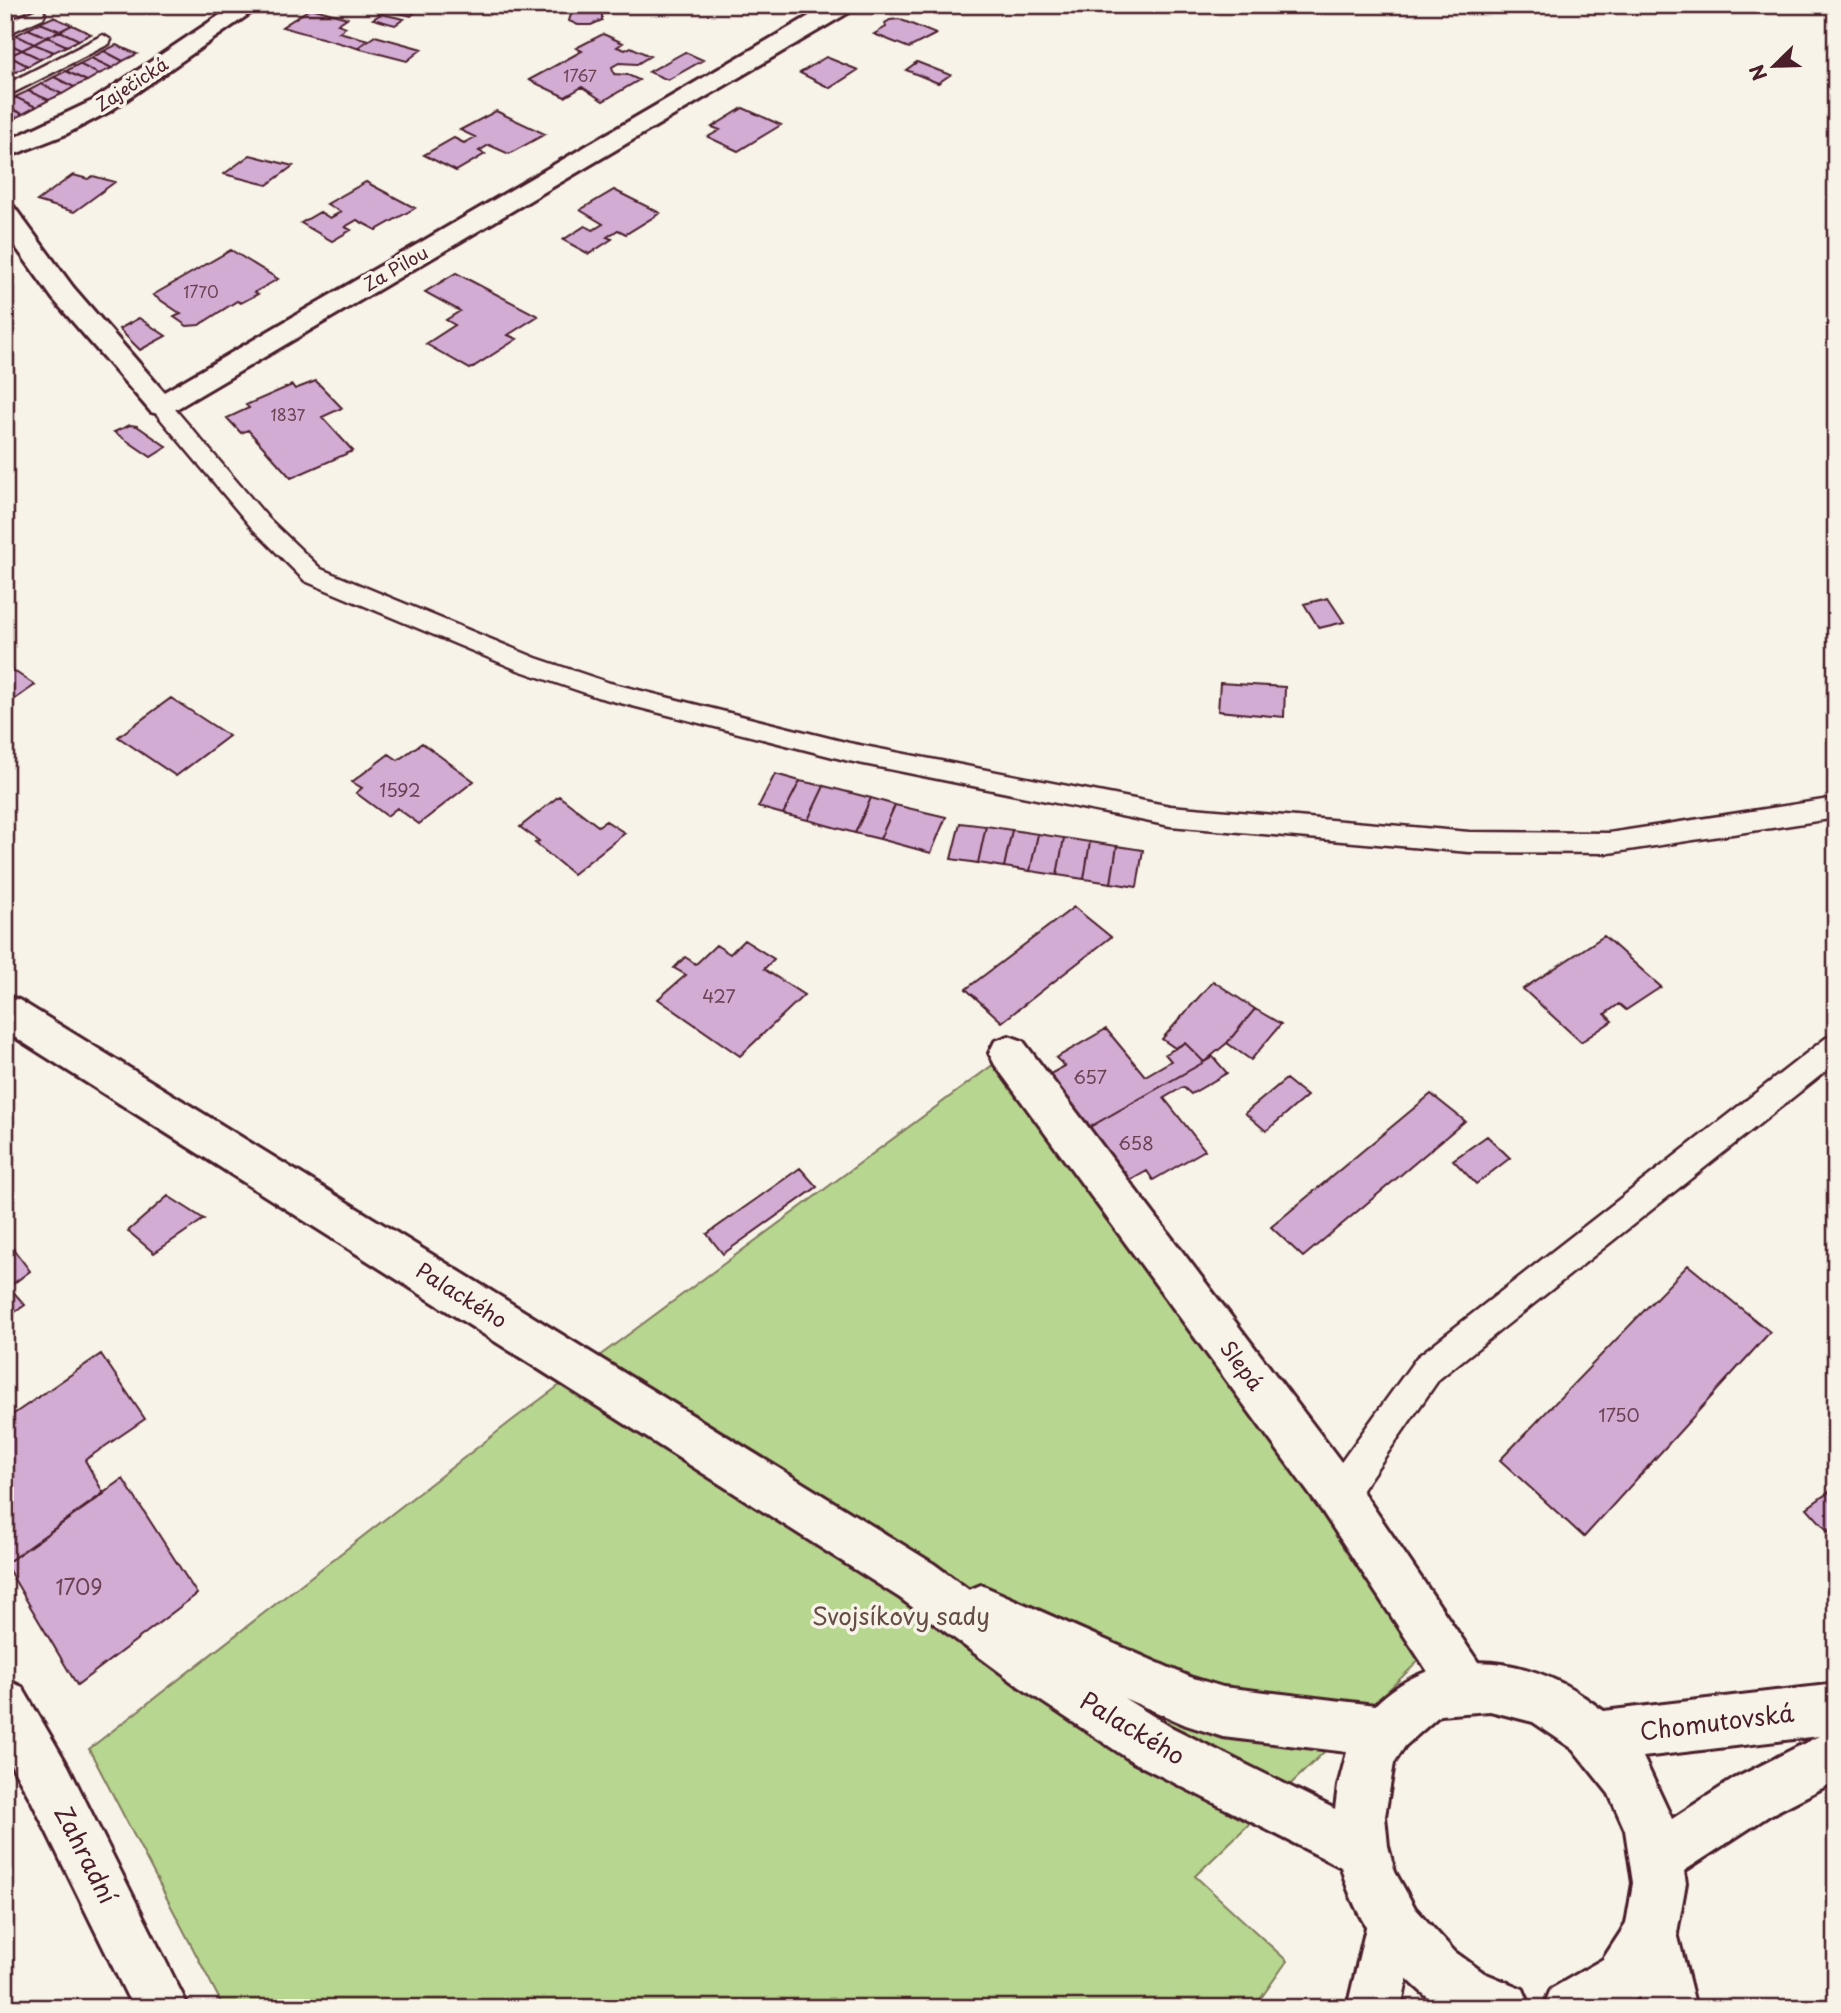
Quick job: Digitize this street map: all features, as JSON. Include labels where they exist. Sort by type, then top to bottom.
[{"type":"street","name":"Zaječická","points":[[5,151],[55,130],[101,106],[251,5]]},
{"type":"street","name":"Za Pilou","points":[[161,406],[845,5]]},
{"type":"street","points":[[5,214],[63,293],[161,406]]},
{"type":"street","name":"Palackého","points":[[5,1011],[917,1581],[1037,1670],[1152,1744],[1362,1850]]},
{"type":"street","name":"Slepá","points":[[1009,1053],[1338,1495],[1465,1685]]},
{"type":"street","name":"Palackého","points":[[917,1581],[1186,1700],[1223,1712],[1384,1731]]},
{"type":"street","name":"Chomutovská","points":[[1504,2008],[1463,1990],[1424,1962],[1393,1923],[1374,1888],[1362,1850],[1359,1803],[1368,1760],[1384,1731],[1423,1697],[1465,1685],[1511,1687],[1557,1705],[1598,1737],[1627,1773],[1647,1813],[1658,1858],[1659,1896],[1651,1933],[1636,1961],[1616,1984],[1591,2000],[1570,2008]]},
{"type":"street","name":"Zahradní","points":[[5,1704],[50,1784],[162,2008]]},
{"type":"street","name":"Chomutovská","points":[[1598,1737],[1836,1709]]},
{"type":"street","points":[[1658,1858],[1752,1797],[1836,1754]]},
{"type":"street","points":[[1374,2008],[1393,1923]]},
{"type":"street","points":[[1651,1933],[1670,2008]]},
{"type":"lane","points":[[5,30],[37,14]]},
{"type":"lane","points":[[5,92],[103,40]]},
{"type":"lane","points":[[161,406],[260,523],[313,575],[527,664],[606,691],[849,752],[1170,816],[1469,842],[1609,843],[1836,808]]},
{"type":"lane","points":[[1338,1495],[1428,1368],[1836,1046]]},
{"type":"green space","name":"Svojsíkovy sady","points":[[994,1064],[1426,1654],[1195,1876],[1287,1961],[1254,2008],[224,2008],[89,1749],[514,1419]]},
{"type":"building","points":[[396,5],[421,7],[411,16],[387,10]]},
{"type":"building","points":[[311,8],[347,18],[338,24],[346,27],[339,32],[368,40],[357,48],[282,27]]},
{"type":"building","points":[[594,9],[602,14],[602,20],[591,25],[578,25],[569,21],[571,14]]},
{"type":"building","points":[[381,14],[404,19],[395,25],[373,19]]},
{"type":"building","points":[[53,17],[72,25],[60,31],[40,23]]},
{"type":"building","points":[[899,19],[936,34],[909,48],[874,34],[886,27],[885,23],[890,20]]},
{"type":"building","points":[[40,23],[60,31],[47,37],[28,29]]},
{"type":"building","points":[[72,25],[91,34],[79,40],[60,31]]},
{"type":"building","points":[[28,29],[47,37],[34,44],[16,35]]},
{"type":"building","points":[[60,31],[79,40],[67,46],[47,37]]},
{"type":"building","points":[[603,34],[623,43],[617,47],[625,50],[631,47],[650,56],[637,64],[619,63],[612,67],[614,74],[628,75],[639,80],[603,101],[582,87],[565,97],[529,80],[582,51],[576,48]]},
{"type":"building","points":[[16,35],[34,44],[22,50],[5,42]]},
{"type":"building","points":[[375,36],[422,49],[407,61],[357,48]]},
{"type":"building","points":[[47,37],[67,46],[54,52],[34,44]]},
{"type":"building","points":[[5,42],[22,50],[5,55]]},
{"type":"building","points":[[34,44],[54,52],[41,59],[22,50]]},
{"type":"building","points":[[116,45],[137,54],[123,61],[104,51]]},
{"type":"building","points":[[22,50],[41,59],[28,66],[9,56]]},
{"type":"building","points":[[104,51],[123,61],[112,68],[91,58]]},
{"type":"building","points":[[685,52],[703,60],[668,80],[649,72]]},
{"type":"building","points":[[9,56],[28,66],[16,72],[5,67],[5,58]]},
{"type":"building","points":[[826,57],[858,70],[830,88],[800,73]]},
{"type":"building","points":[[91,58],[112,68],[99,74],[79,64]]},
{"type":"building","points":[[917,62],[950,75],[938,83],[906,70]]},
{"type":"building","points":[[79,64],[99,74],[87,81],[66,71]]},
{"type":"building","points":[[66,71],[87,81],[74,87],[54,77]]},
{"type":"building","points":[[54,77],[74,87],[62,94],[41,84]]},
{"type":"building","points":[[41,84],[62,94],[49,100],[28,91]]},
{"type":"building","points":[[28,91],[49,100],[36,107],[15,97]]},
{"type":"building","points":[[15,97],[36,107],[23,114],[5,106],[5,103]]},
{"type":"building","points":[[5,106],[23,114],[10,121],[5,119]]},
{"type":"building","points":[[743,108],[781,125],[738,151],[708,137],[720,130],[712,127]]},
{"type":"building","points":[[496,111],[545,134],[509,154],[489,145],[479,151],[485,154],[456,171],[424,155],[454,138],[464,143],[475,137],[460,130]]},
{"type":"building","points":[[250,155],[293,166],[267,185],[224,174]]},
{"type":"building","points":[[73,175],[88,179],[93,176],[115,182],[74,212],[37,201]]},
{"type":"building","points":[[366,182],[415,208],[376,230],[357,220],[345,227],[351,230],[332,241],[301,223],[320,212],[330,218],[341,212],[327,204]]},
{"type":"building","points":[[614,190],[660,213],[626,234],[618,230],[607,237],[612,239],[589,254],[563,240],[585,226],[593,230],[603,224],[580,210]]},
{"type":"building","points":[[231,250],[278,279],[255,292],[258,294],[241,303],[237,301],[199,325],[187,326],[174,317],[181,314],[153,295]]},
{"type":"building","points":[[456,273],[538,316],[508,335],[517,339],[470,369],[426,344],[455,325],[446,320],[460,311],[425,292]]},
{"type":"building","points":[[139,318],[166,336],[140,350],[119,329]]},
{"type":"building","points":[[316,381],[342,408],[322,417],[353,451],[291,478],[248,430],[241,433],[227,418],[249,408],[246,405],[292,385],[295,389]]},
{"type":"building","points":[[130,425],[137,426],[167,447],[151,457],[114,432]]},
{"type":"building","points":[[1328,598],[1344,622],[1319,628],[1304,604]]},
{"type":"building","points":[[5,665],[35,685],[5,706]]},
{"type":"building","points":[[1220,683],[1285,687],[1284,717],[1218,711]]},
{"type":"building","points":[[171,698],[229,736],[176,776],[118,737]]},
{"type":"building","points":[[422,743],[474,781],[419,824],[397,808],[387,816],[356,793],[362,788],[352,782],[389,754],[398,760]]},
{"type":"building","points":[[775,774],[800,781],[783,814],[758,807]]},
{"type":"building","points":[[800,781],[824,786],[808,820],[783,814]]},
{"type":"building","points":[[824,786],[871,798],[855,833],[808,820]]},
{"type":"building","points":[[559,796],[598,826],[606,821],[625,833],[573,874],[535,843],[539,841],[520,827]]},
{"type":"building","points":[[871,798],[895,805],[880,839],[855,833]]},
{"type":"building","points":[[895,805],[946,817],[931,853],[880,839]]},
{"type":"building","points":[[960,823],[986,826],[978,863],[951,859]]},
{"type":"building","points":[[986,826],[1012,830],[1004,867],[978,863]]},
{"type":"building","points":[[1012,830],[1038,834],[1030,871],[1004,867]]},
{"type":"building","points":[[1038,834],[1064,838],[1057,875],[1030,871]]},
{"type":"building","points":[[1064,838],[1090,842],[1084,879],[1057,875]]},
{"type":"building","points":[[1090,842],[1117,846],[1111,883],[1084,879]]},
{"type":"building","points":[[1117,846],[1143,850],[1137,887],[1111,883]]},
{"type":"building","points":[[1074,907],[1111,937],[1002,1022],[966,989]]},
{"type":"building","points":[[1604,936],[1661,987],[1626,1010],[1619,1004],[1605,1014],[1612,1021],[1581,1042],[1523,989]]},
{"type":"building","points":[[744,940],[774,959],[764,969],[804,995],[740,1056],[658,999],[686,975],[674,968],[685,957],[696,964],[716,945],[730,954]]},
{"type":"building","points":[[1213,981],[1255,1009],[1227,1043],[1204,1062],[1185,1043],[1175,1048],[1162,1039]]},
{"type":"building","points":[[1255,1009],[1281,1024],[1251,1060],[1227,1043]]},
{"type":"building","points":[[1106,1029],[1145,1076],[1171,1061],[1165,1054],[1185,1043],[1204,1062],[1081,1132],[1039,1080],[1065,1066],[1056,1058]]},
{"type":"building","points":[[1213,1057],[1227,1073],[1191,1094],[1183,1087],[1164,1098],[1205,1150],[1153,1180],[1147,1171],[1122,1185],[1081,1132]]},
{"type":"building","points":[[1286,1079],[1307,1096],[1266,1131],[1245,1113]]},
{"type":"building","points":[[1431,1094],[1465,1121],[1303,1257],[1271,1227]]},
{"type":"building","points":[[1487,1136],[1510,1158],[1476,1184],[1453,1160]]},
{"type":"building","points":[[800,1168],[817,1187],[723,1254],[707,1234]]},
{"type":"building","points":[[168,1196],[204,1219],[154,1253],[128,1231]]},
{"type":"building","points":[[8,1242],[30,1271],[9,1287],[25,1305],[5,1319],[5,1244]]},
{"type":"building","points":[[1688,1265],[1770,1332],[1584,1537],[1500,1460]]},
{"type":"building","points":[[101,1354],[145,1419],[85,1460],[104,1494],[5,1564],[5,1512],[12,1507],[5,1495],[5,1420]]},
{"type":"building","points":[[123,1479],[197,1594],[77,1685],[5,1564]]},
{"type":"building","points":[[1836,1487],[1836,1540],[1807,1508]]}]
